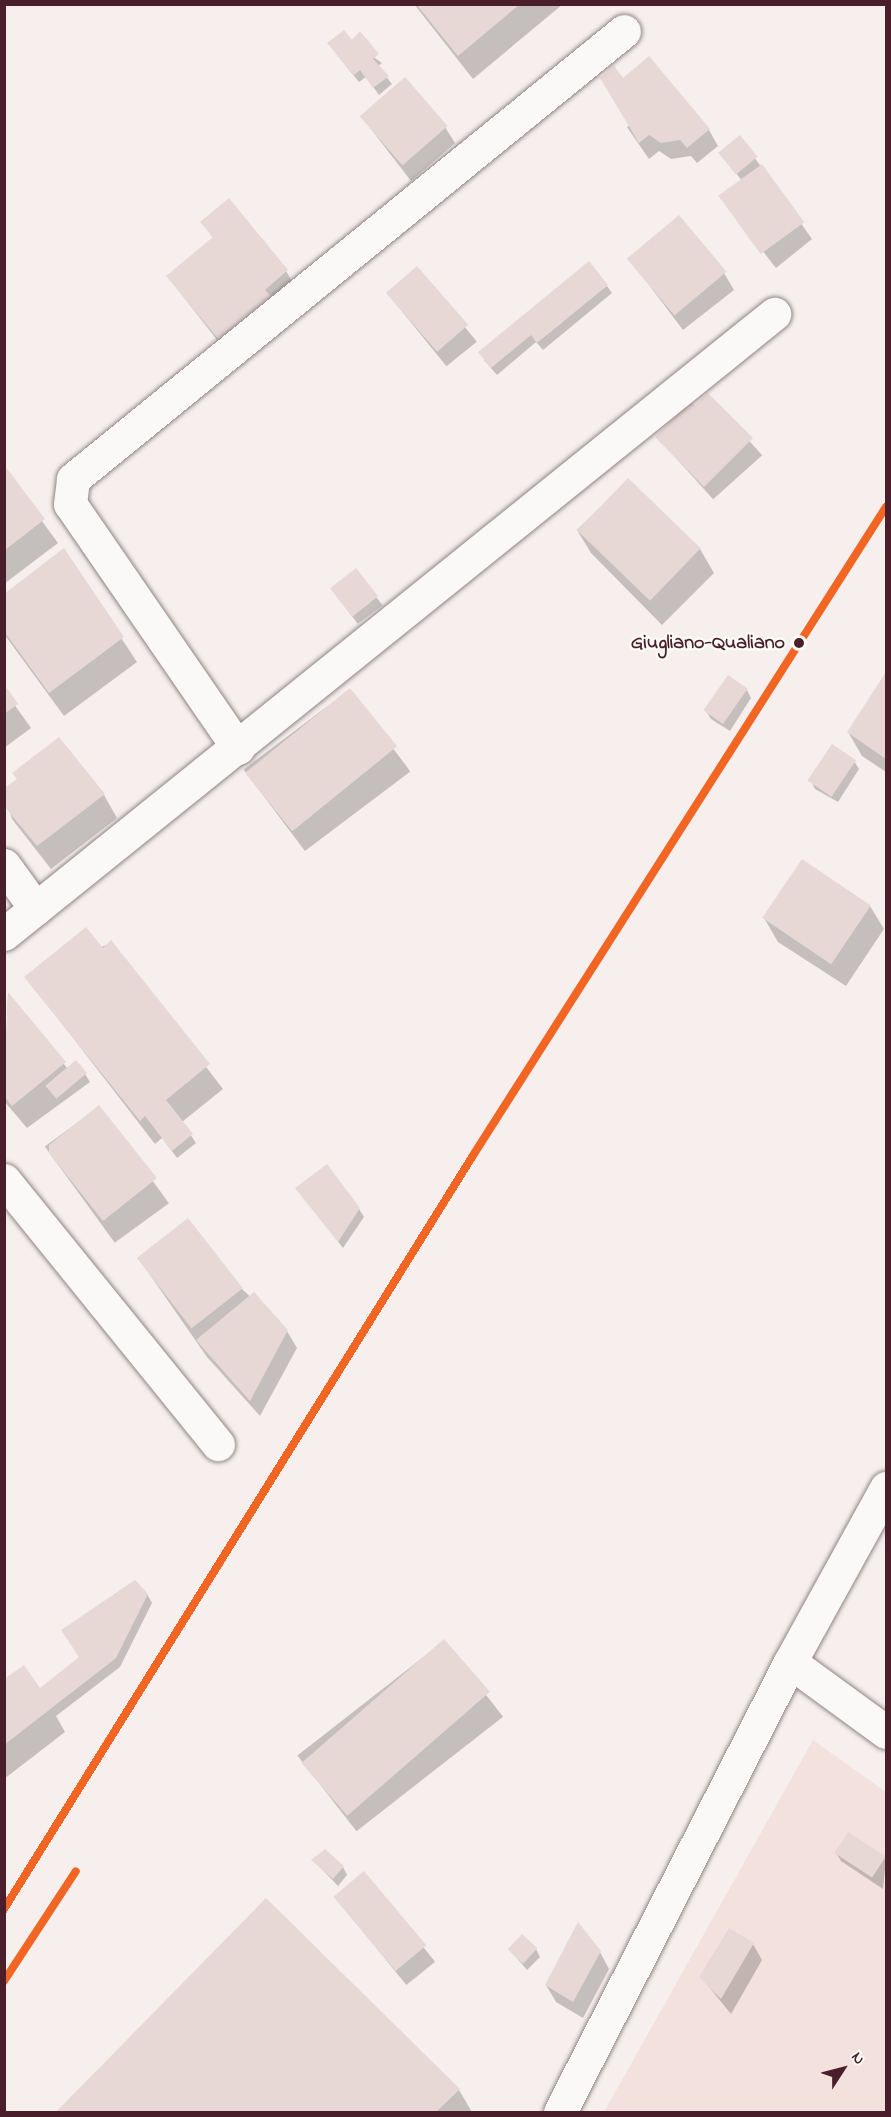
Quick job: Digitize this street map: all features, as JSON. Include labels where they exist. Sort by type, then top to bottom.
[{"type":"street","points":[[238,748],[70,504],[73,479],[624,31]]},
{"type":"street","points":[[4,934],[238,748],[774,314]]},
{"type":"street","points":[[4,865],[36,909]]},
{"type":"street","points":[[4,1179],[218,1444]]},
{"type":"street","points":[[560,2112],[790,1662],[886,1488]]},
{"type":"street","points":[[790,1662],[886,1732]]},
{"type":"shaded area","points":[[813,1740],[886,1792],[886,2112],[604,2112]]},
{"type":"building","points":[[416,4],[520,4],[458,56]]},
{"type":"building","points":[[344,30],[352,40],[360,31],[379,54],[373,59],[389,76],[373,88],[360,70],[354,75],[327,43]]},
{"type":"building","points":[[649,56],[710,129],[687,148],[680,140],[661,143],[649,135],[639,143],[600,78],[614,66],[623,78]]},
{"type":"building","points":[[405,77],[448,126],[402,165],[360,116]]},
{"type":"building","points":[[740,135],[758,157],[736,174],[718,153]]},
{"type":"building","points":[[762,164],[804,222],[761,254],[718,196]]},
{"type":"building","points":[[229,198],[288,270],[265,290],[272,297],[220,341],[166,276],[213,237],[200,222]]},
{"type":"building","points":[[679,215],[727,272],[674,315],[627,259]]},
{"type":"building","points":[[589,261],[608,285],[537,343],[531,335],[491,368],[478,352]]},
{"type":"building","points":[[417,266],[468,325],[437,352],[386,293]]},
{"type":"building","points":[[708,393],[753,438],[704,487],[655,437],[691,401],[695,405]]},
{"type":"building","points":[[5,466],[45,519],[5,550]]},
{"type":"building","points":[[628,478],[701,548],[650,601],[577,531]]},
{"type":"building","points":[[64,548],[124,637],[49,693],[4,631],[4,594]]},
{"type":"building","points":[[356,568],[378,596],[352,617],[330,588]]},
{"type":"building","points":[[886,672],[886,759],[847,732]]},
{"type":"building","points":[[728,675],[748,689],[723,724],[703,710]]},
{"type":"building","points":[[7,688],[18,704],[4,714],[4,690]]},
{"type":"building","points":[[350,688],[397,746],[292,831],[245,773]]},
{"type":"building","points":[[59,737],[105,794],[37,846],[4,806],[4,788],[17,779],[12,773]]},
{"type":"building","points":[[832,744],[856,760],[831,797],[807,780]]},
{"type":"building","points":[[802,859],[871,905],[831,964],[762,918]]},
{"type":"building","points":[[86,927],[103,948],[111,940],[210,1064],[166,1100],[193,1134],[172,1151],[145,1116],[140,1121],[24,977]]},
{"type":"building","points":[[8,992],[66,1062],[12,1106],[4,1096]]},
{"type":"building","points":[[76,1060],[87,1073],[56,1099],[45,1086]]},
{"type":"building","points":[[99,1105],[157,1178],[103,1221],[49,1153],[49,1145]]},
{"type":"building","points":[[327,1164],[360,1208],[338,1242],[295,1188]]},
{"type":"building","points":[[188,1218],[243,1288],[192,1328],[137,1258]]},
{"type":"building","points":[[254,1292],[288,1330],[250,1401],[196,1340]]},
{"type":"building","points":[[135,1580],[148,1594],[116,1658],[4,1745],[4,1679],[24,1665],[40,1688],[79,1657],[61,1630]]},
{"type":"building","points":[[444,1639],[490,1692],[347,1816],[301,1763]]},
{"type":"building","points":[[848,1832],[886,1857],[872,1877],[834,1853]]},
{"type":"building","points":[[325,1849],[344,1866],[333,1879],[311,1860]]},
{"type":"building","points":[[364,1871],[426,1945],[396,1971],[333,1897]]},
{"type":"building","points":[[266,1898],[460,2089],[436,2112],[56,2112]]},
{"type":"building","points":[[578,1922],[601,1951],[573,2002],[545,1985]]},
{"type":"building","points":[[729,1928],[754,1943],[721,1999],[699,1977]]},
{"type":"building","points":[[522,1934],[537,1948],[523,1964],[508,1949]]},
{"type":"transit line","points":[[4,1909],[472,1157],[886,507]]},
{"type":"transit line","points":[[4,1981],[76,1871]]},
{"type":"place","name":"Giugliano-Qualiano","points":[[799,643]]}]
